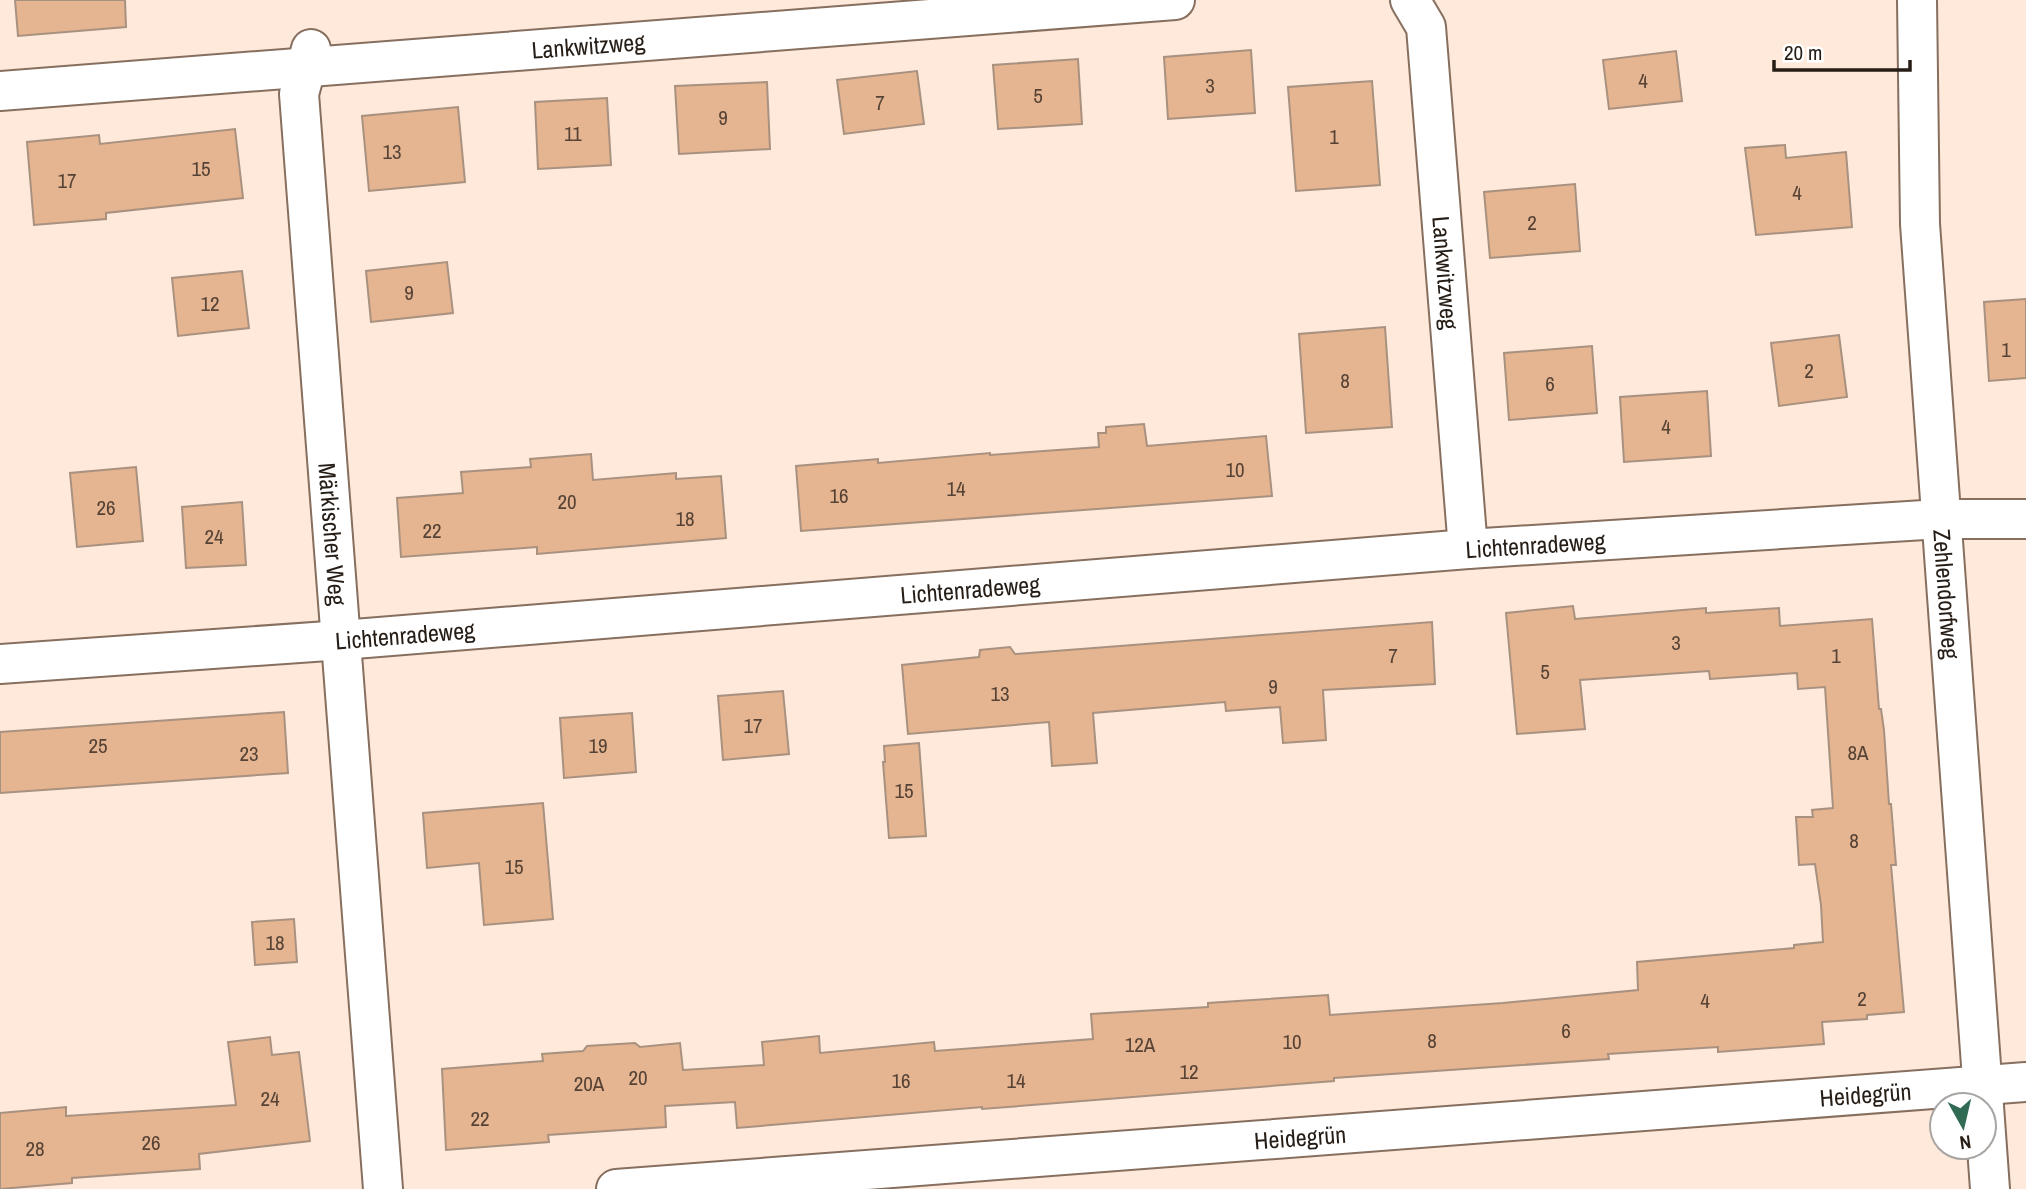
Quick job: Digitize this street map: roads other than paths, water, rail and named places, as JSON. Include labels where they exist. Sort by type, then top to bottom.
[{"type":"street","name":"Lankwitzweg","points":[[0,91],[309,59],[1175,0]]},
{"type":"street","name":"Lankwitzweg","points":[[1410,0],[1426,27],[1468,549]]},
{"type":"street","name":"Zehlendorfweg","points":[[1917,0],[1920,224],[1990,1189]]},
{"type":"street","name":"Märkischer Weg","points":[[309,59],[299,94],[383,1189]]},
{"type":"street","name":"Lichtenradeweg","points":[[0,664],[342,640],[1468,549],[1940,519],[2026,519]]},
{"type":"street","name":"Heidegrün","points":[[616,1189],[2026,1082]]}]
